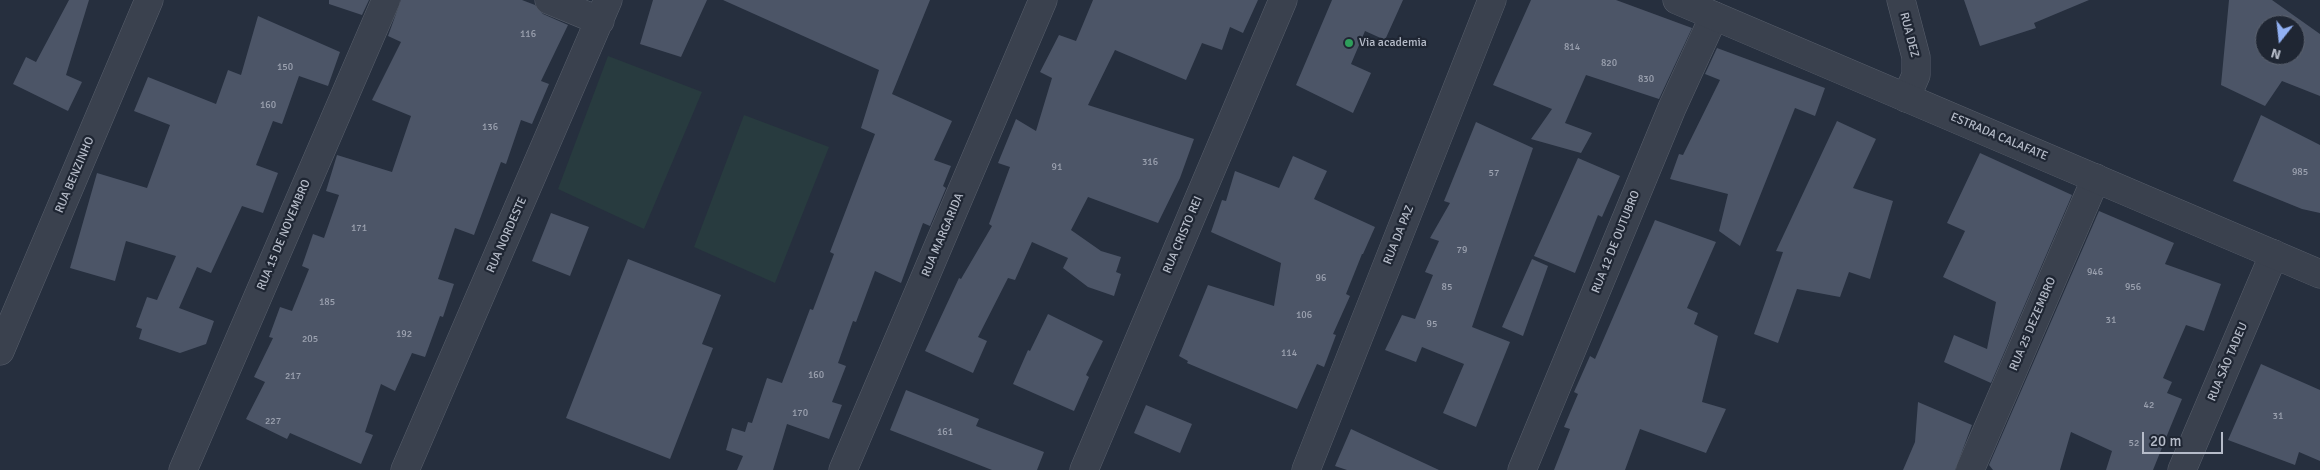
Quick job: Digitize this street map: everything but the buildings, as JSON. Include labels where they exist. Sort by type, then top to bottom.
[{"type":"street","name":"RUA BENZINHO","points":[[0,351],[149,0]]},
{"type":"street","name":"RUA 15 DE NOVEMBRO","points":[[183,470],[386,0]]},
{"type":"street","points":[[549,0],[604,10]]},
{"type":"street","name":"RUA MARGARIDA","points":[[843,470],[1043,0]]},
{"type":"street","name":"RUA CRISTO REI","points":[[1084,470],[1283,0]]},
{"type":"street","name":"RUA DA PAZ","points":[[1306,470],[1492,0]]},
{"type":"street","name":"ESTRADA CALAFATE","points":[[1677,0],[2320,274]]},
{"type":"street","name":"RUA DEZ","points":[[1900,0],[1916,57],[1916,75],[1906,98]]},
{"type":"street","name":"RUA NORDESTE","points":[[405,470],[604,10]]},
{"type":"street","name":"RUA 12 DE OUTUBRO","points":[[1522,470],[1672,108],[1714,16]]},
{"type":"street","name":"RUA 25 DEZEMBRO","points":[[1970,470],[2096,178]]},
{"type":"street","name":"RUA SÃO TADEU","points":[[2182,470],[2274,254]]},
{"type":"green space","points":[[608,56],[702,92],[644,229],[558,189]]},
{"type":"green space","points":[[744,115],[829,147],[775,283],[694,247]]},
{"type":"place","name":"Via academia","points":[[1349,43]]}]
